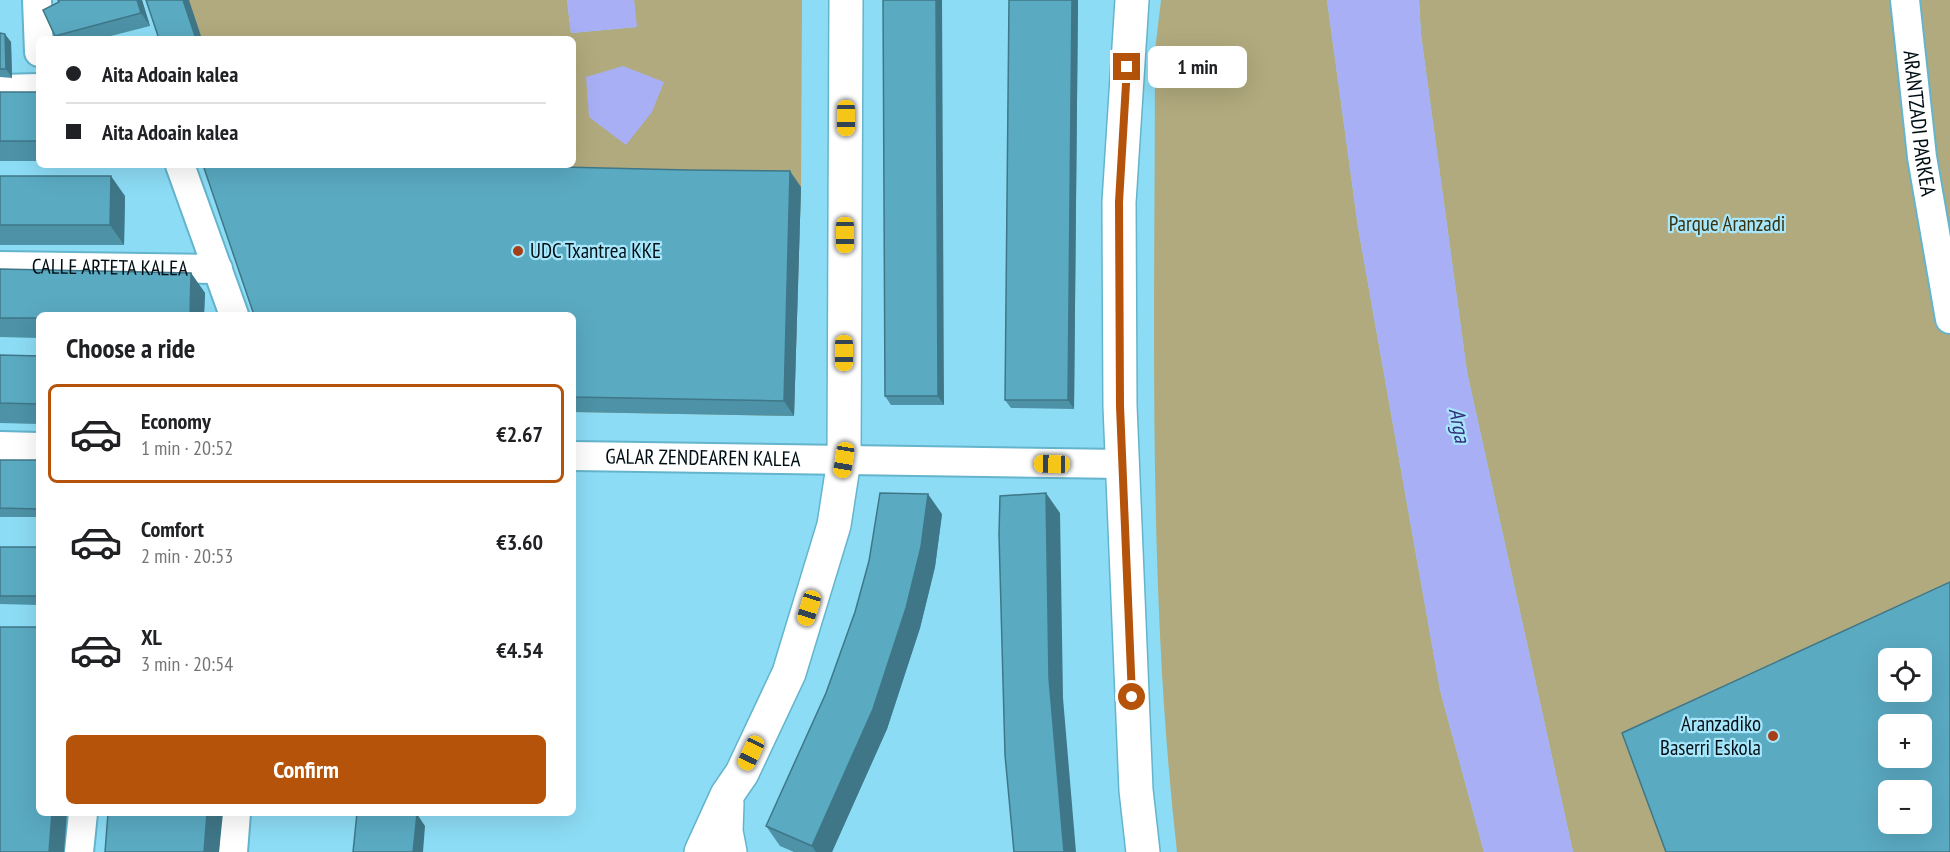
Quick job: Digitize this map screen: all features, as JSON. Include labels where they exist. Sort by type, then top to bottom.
[{"type":"street","points":[[37,0],[38,36]]},
{"type":"street","points":[[701,852],[727,795],[742,773],[789,673],[834,525],[844,460],[846,0]]},
{"type":"street","points":[[1131,0],[1119,202],[1123,464],[1136,789],[1143,852]]},
{"type":"street","name":"ARANTZADI PARKEA","points":[[1905,0],[1922,157],[1950,319]]},
{"type":"street","points":[[0,88],[36,88]]},
{"type":"street","points":[[181,168],[233,312]]},
{"type":"street","name":"CALLE ARTETA KALEA","points":[[0,266],[218,269]]},
{"type":"street","points":[[0,446],[36,447]]},
{"type":"street","name":"GALAR ZENDEAREN KALEA","points":[[576,456],[1123,464]]},
{"type":"street","points":[[1122,852],[1136,789]]},
{"type":"street","points":[[727,795],[726,831],[730,852]]},
{"type":"street","points":[[79,852],[83,816]]},
{"type":"street","points":[[233,852],[237,816]]},
{"type":"green space","name":"UDC Txantrea KKE","points":[[151,0],[567,0],[571,33],[636,27],[634,0],[802,0],[801,187],[794,416],[576,412],[576,312],[566,312],[215,168],[576,168],[576,36],[164,36]]},
{"type":"green space","points":[[1161,0],[1327,0],[1358,227],[1440,690],[1484,852],[1177,852],[1167,752],[1161,653],[1155,452],[1155,51]]},
{"type":"green space","name":"Parque Aranzadi","points":[[1419,0],[1950,0],[1950,852],[1573,852],[1467,372],[1421,35]]},
{"type":"water","points":[[567,0],[634,0],[637,27],[571,33]]},
{"type":"water","name":"Arga","points":[[1327,0],[1419,0],[1421,35],[1467,372],[1573,852],[1484,852],[1440,690],[1358,227]]},
{"type":"water","points":[[623,66],[664,82],[652,112],[626,145],[589,117],[586,77]]},
{"type":"building","points":[[58,0],[137,0],[141,13],[55,36],[43,10],[59,2]]},
{"type":"building","points":[[146,0],[183,0],[195,36],[158,36]]},
{"type":"building","points":[[883,0],[936,0],[938,396],[885,396]]},
{"type":"building","points":[[1009,0],[1072,0],[1068,400],[1005,400]]},
{"type":"building","points":[[0,33],[5,34],[6,69],[0,69]]},
{"type":"building","points":[[0,92],[36,92],[36,141],[0,141]]},
{"type":"building","name":"UDC Txantrea KKE","points":[[576,167],[790,171],[784,401],[576,397],[576,312],[253,312],[204,168]]},
{"type":"building","points":[[0,176],[111,176],[110,225],[0,225]]},
{"type":"building","points":[[0,269],[191,273],[190,312],[36,312],[36,318],[0,318]]},
{"type":"building","points":[[0,355],[36,356],[36,404],[0,403]]},
{"type":"building","points":[[0,460],[36,460],[36,509],[0,508]]},
{"type":"building","points":[[880,493],[928,494],[921,547],[906,608],[873,709],[812,846],[766,826],[826,693],[855,612],[869,561]]},
{"type":"building","points":[[1046,493],[1049,678],[1064,852],[1014,852],[1005,755],[1000,496]]},
{"type":"building","points":[[0,547],[36,547],[36,596],[0,596]]},
{"type":"building","name":"Aranzadiko Baserri Eskola","points":[[1950,582],[1950,852],[1666,852],[1622,733]]},
{"type":"building","points":[[0,627],[36,627],[36,816],[52,816],[49,852],[0,852]]},
{"type":"building","points":[[108,816],[207,816],[204,852],[105,852]]},
{"type":"building","points":[[357,816],[417,816],[413,852],[353,852]]},
{"type":"place","name":"UDC Txantrea KKE","points":[[518,251]]},
{"type":"place","name":"Aranzadiko Baserri Eskola","points":[[1773,736]]},
{"type":"route","points":[[1127,67],[1119,202],[1120,406],[1132,697]]}]
